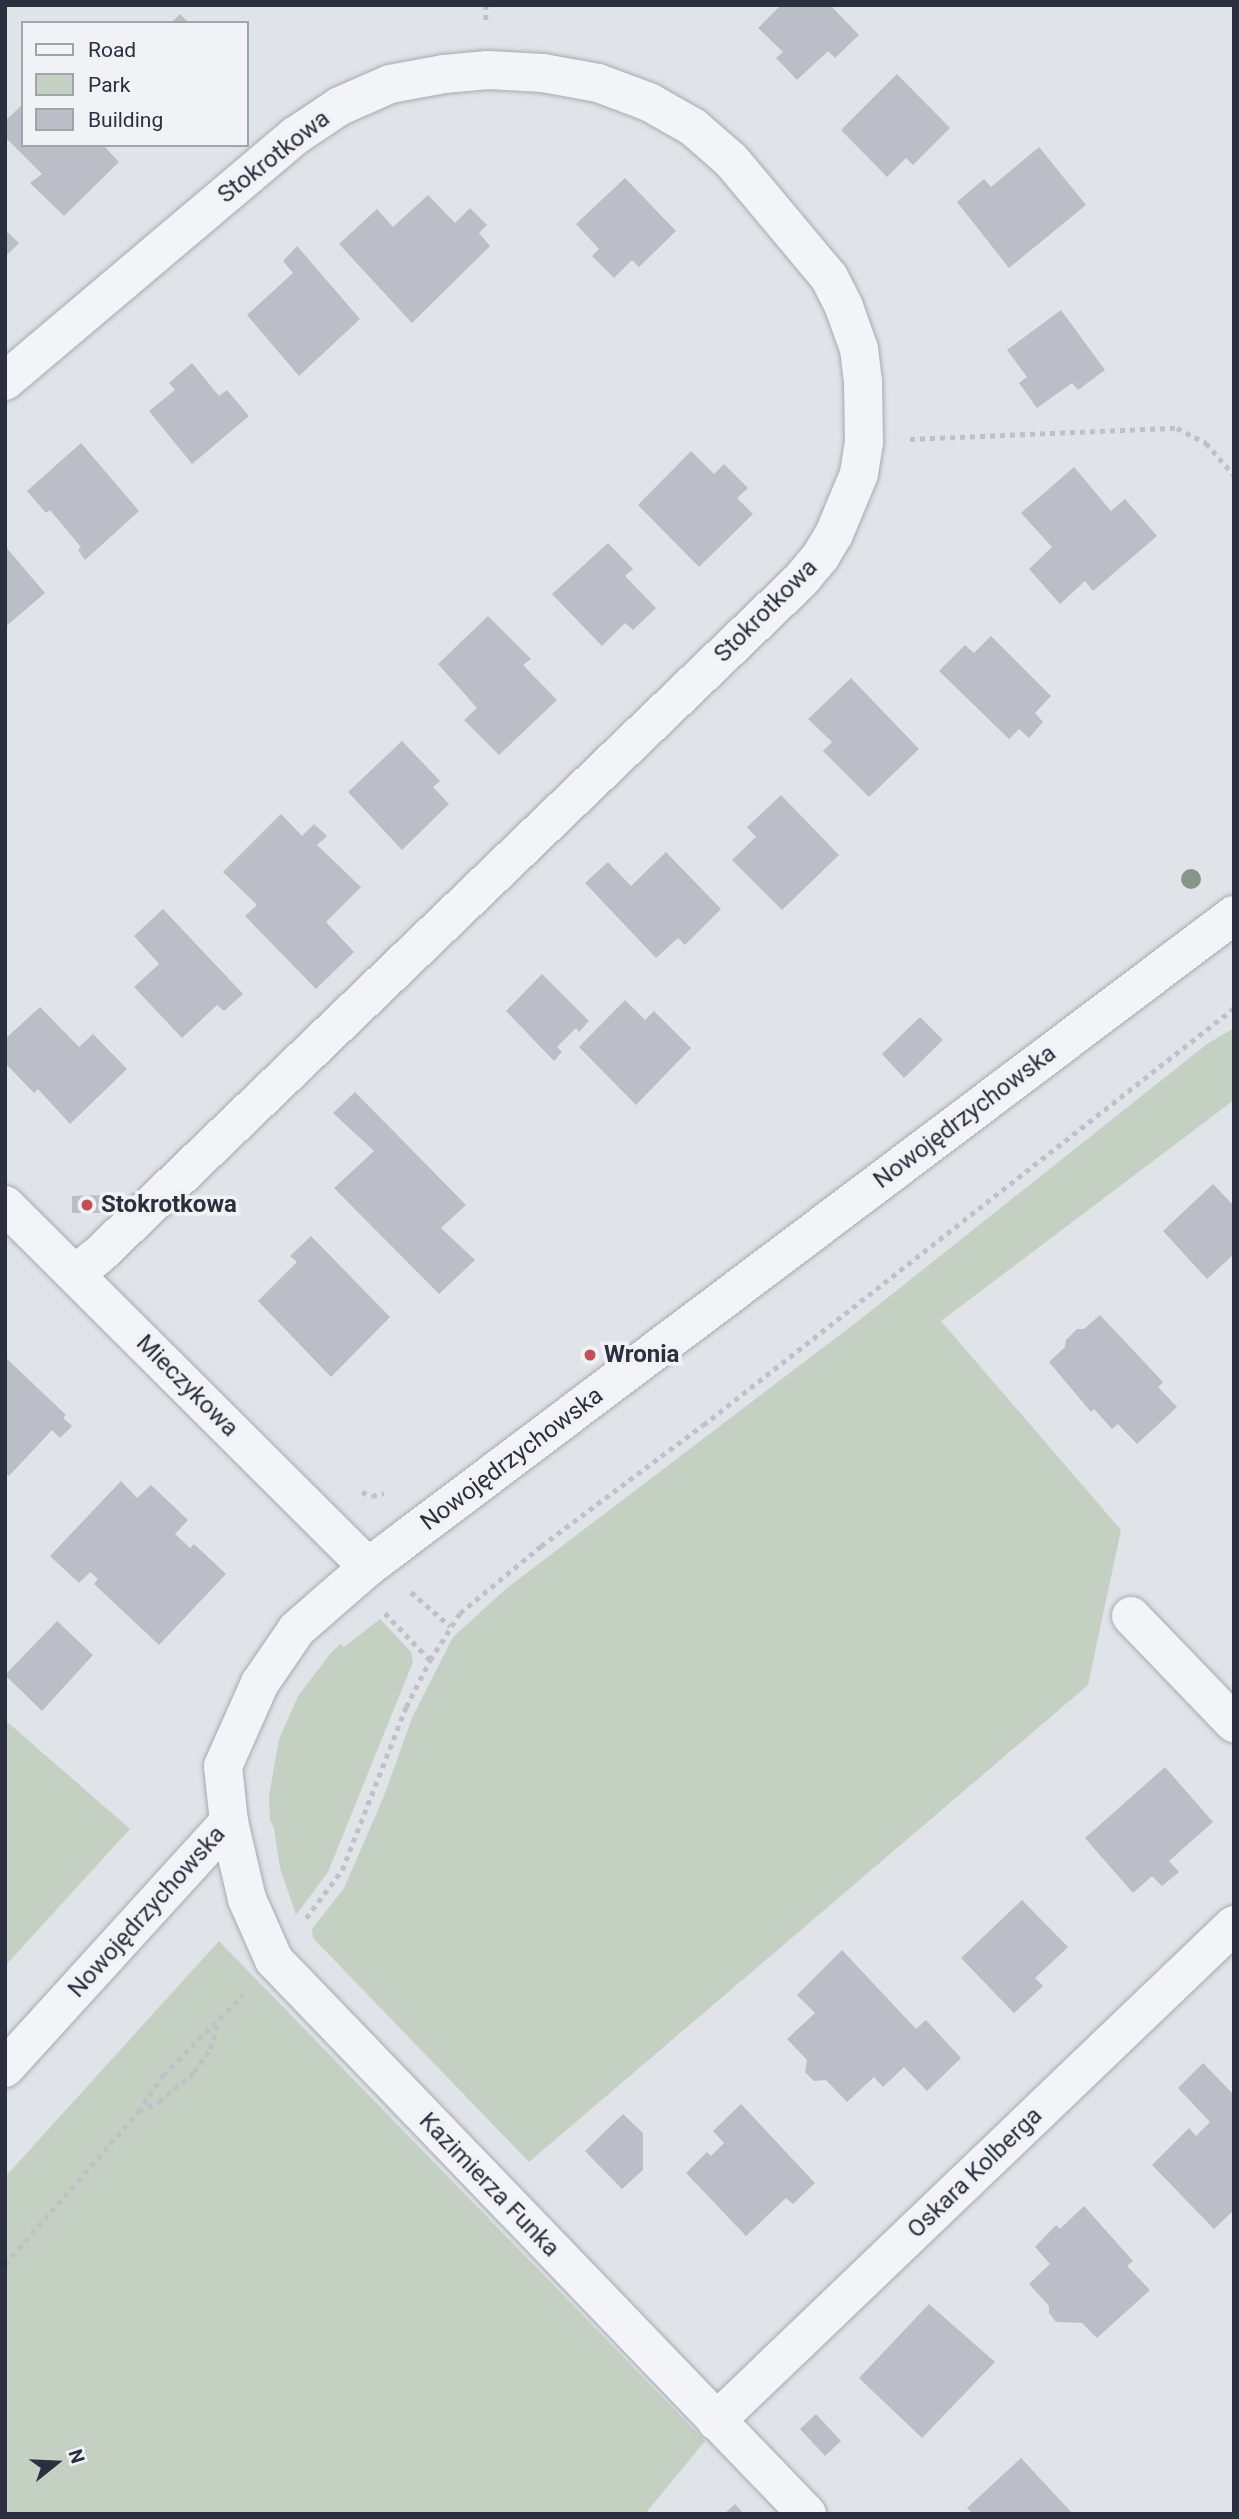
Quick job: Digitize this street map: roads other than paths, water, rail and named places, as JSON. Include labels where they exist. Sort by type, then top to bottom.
[{"type":"street","name":"Stokrotkowa","points":[[5,381],[295,136],[340,106],[390,85],[444,74],[488,70],[543,73],[598,83],[649,102],[693,127],[740,169],[829,277],[844,307],[859,349],[865,413],[859,474],[847,508],[821,556],[802,579],[109,1245],[75,1274]]},
{"type":"street","name":"Nowojędrzychowska","points":[[5,2068],[229,1822],[223,1766],[260,1683],[298,1629],[368,1567],[1233,917]]},
{"type":"street","name":"Mieczykowa","points":[[5,1205],[368,1567]]},
{"type":"street","points":[[1131,1616],[1234,1723]]},
{"type":"street","name":"Kazimierza Funka","points":[[229,1822],[247,1899],[274,1960],[807,2514]]},
{"type":"street","name":"Oskara Kolberga","points":[[716,2421],[1234,1925]]},
{"type":"place","name":"Stokrotkowa","points":[[87,1205]]},
{"type":"place","name":"Wronia","points":[[590,1355]]}]
